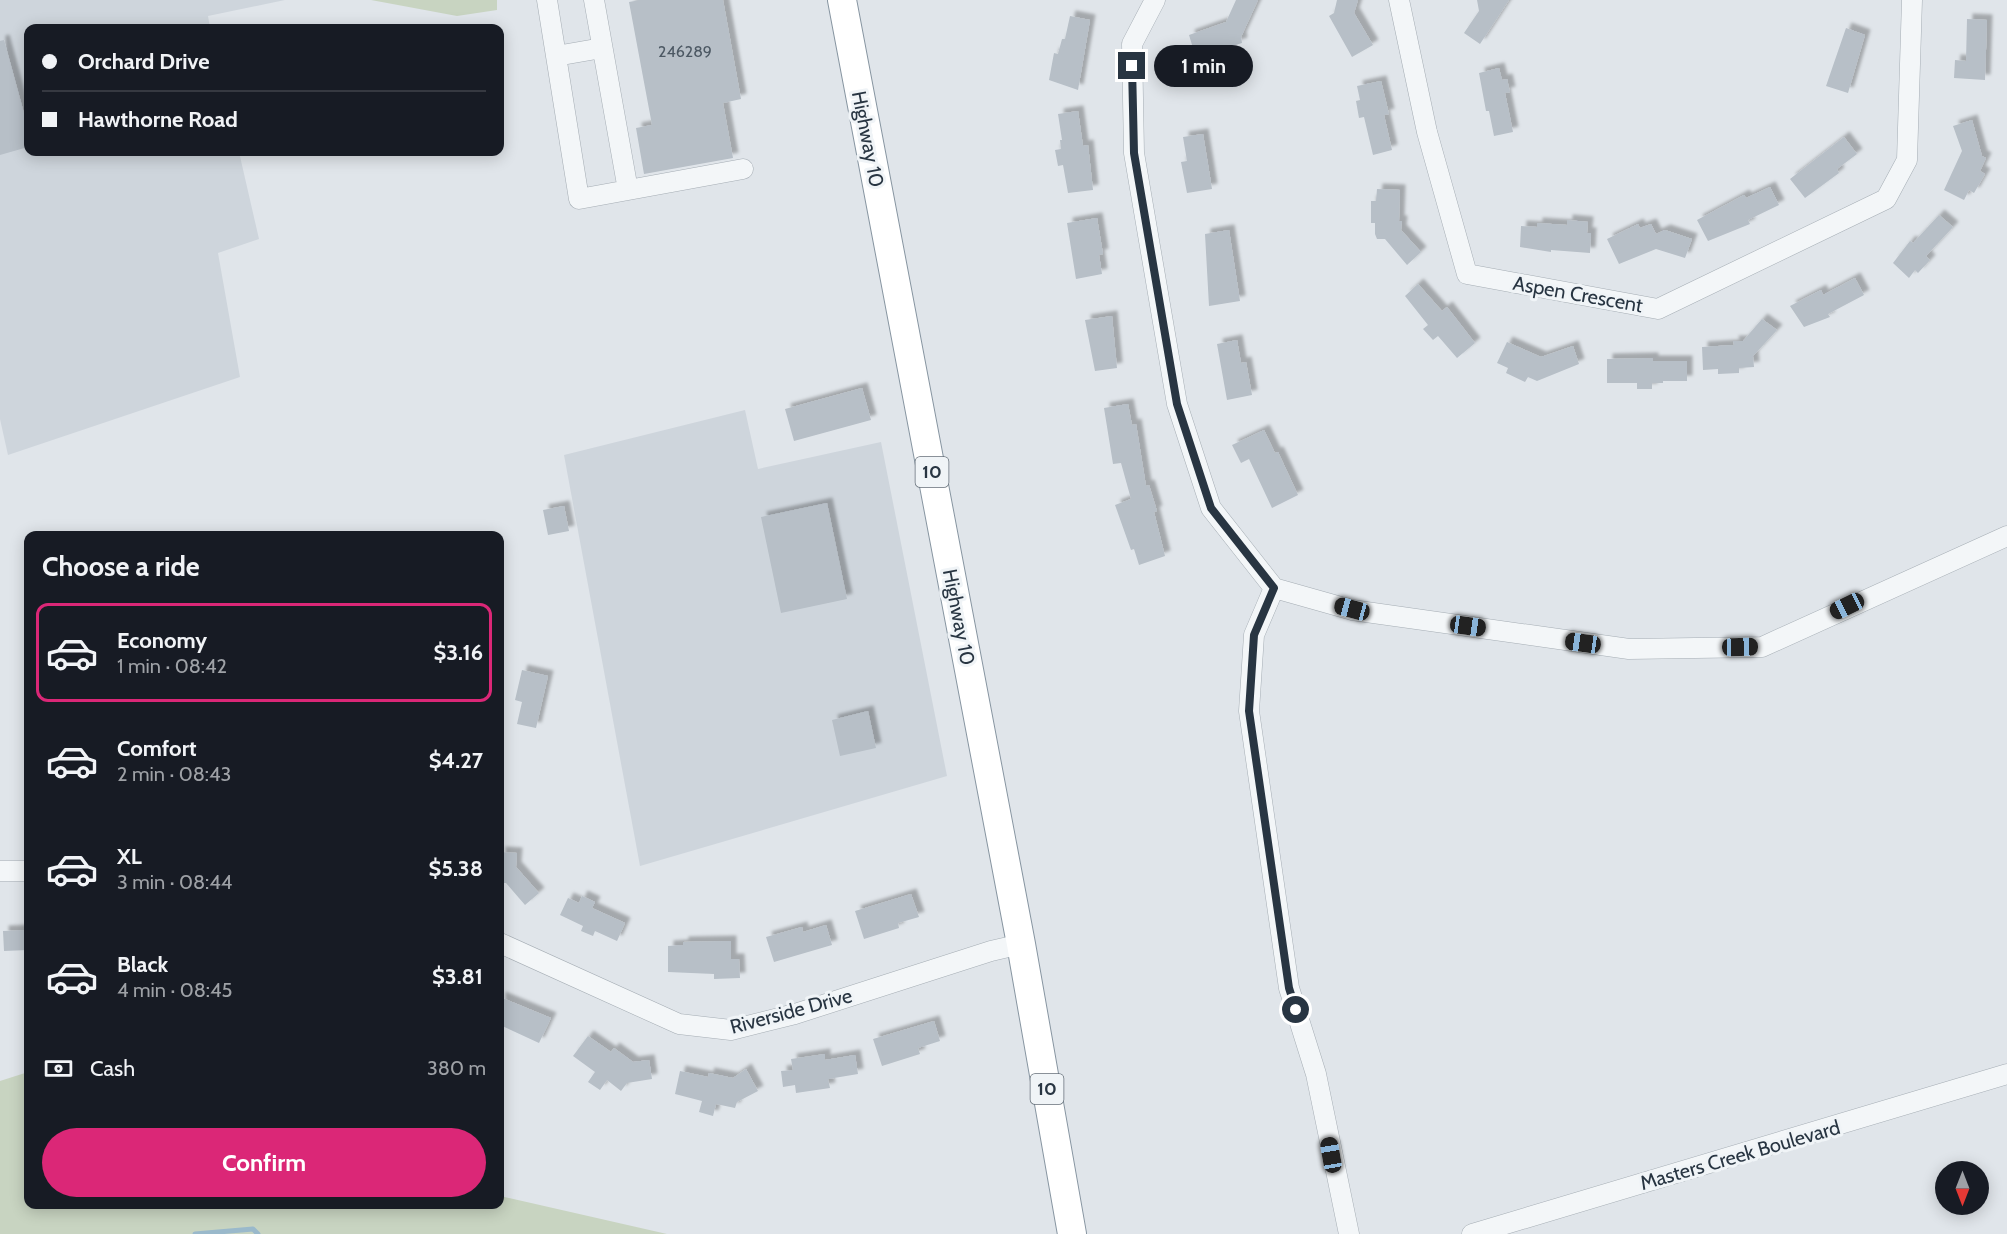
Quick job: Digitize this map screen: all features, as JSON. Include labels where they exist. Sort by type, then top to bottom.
[{"type":"highway","name":"Highway 10","points":[[842,0],[1022,944],[1072,1234]]},
{"type":"street","points":[[547,0],[579,199],[743,169]]},
{"type":"street","points":[[594,0],[628,190]]},
{"type":"street","points":[[1155,0],[1132,44],[1134,153],[1177,404],[1211,508],[1274,588],[1352,609],[1629,649],[1762,647],[2007,536]]},
{"type":"street","name":"Aspen Crescent","points":[[1399,0],[1427,132],[1467,274],[1658,309],[1886,199],[1907,160],[1912,0]]},
{"type":"street","points":[[556,56],[602,48]]},
{"type":"street","points":[[1274,588],[1254,635],[1249,711],[1289,988],[1316,1074],[1349,1234]]},
{"type":"street","points":[[0,871],[24,871]]},
{"type":"street","name":"Riverside Drive","points":[[504,945],[679,1024],[731,1030],[795,1014],[991,951],[1022,944]]},
{"type":"street","name":"Masters Creek Boulevard","points":[[1472,1234],[2007,1074]]},
{"type":"shaded area","points":[[0,0],[285,0],[208,16],[209,24],[24,24],[24,156],[240,156],[259,239],[218,253],[240,377],[8,455],[0,419]]},
{"type":"shaded area","points":[[745,410],[758,469],[881,442],[947,776],[640,866],[564,455]]},
{"type":"green space","points":[[371,0],[497,0],[497,10],[457,16]]},
{"type":"green space","points":[[24,1073],[24,1209],[504,1209],[504,1197],[667,1234],[0,1234],[0,1081]]},
{"type":"building","points":[[723,0],[741,99],[723,103],[733,158],[644,174],[636,128],[652,125],[629,2]]},
{"type":"building","points":[[1236,0],[1258,0],[1241,37],[1242,43],[1229,47],[1231,52],[1210,59],[1208,54],[1196,58],[1189,35],[1226,22]]},
{"type":"building","points":[[1337,0],[1358,0],[1354,13],[1373,45],[1352,57],[1329,16],[1334,13]]},
{"type":"building","points":[[1477,0],[1509,0],[1480,44],[1464,33],[1479,11]]},
{"type":"building","points":[[1070,16],[1090,20],[1078,90],[1049,80],[1054,53],[1058,54],[1062,39],[1065,39]]},
{"type":"building","points":[[1967,19],[1987,20],[1985,80],[1954,78],[1955,60],[1966,61]]},
{"type":"building","points":[[1846,28],[1865,35],[1848,93],[1826,86]]},
{"type":"building","points":[[4,40],[24,113],[24,148],[0,155],[0,41]]},
{"type":"building","points":[[1499,68],[1502,80],[1507,79],[1510,92],[1505,93],[1513,132],[1494,136],[1489,111],[1486,111],[1479,73]]},
{"type":"building","points":[[1381,81],[1389,114],[1384,115],[1392,150],[1373,155],[1364,117],[1359,118],[1356,101],[1360,100],[1357,86]]},
{"type":"building","points":[[1078,111],[1083,146],[1088,145],[1093,190],[1068,193],[1063,165],[1058,166],[1055,150],[1061,149],[1060,140],[1062,140],[1058,114]]},
{"type":"building","points":[[1972,120],[1982,156],[1986,158],[1980,171],[1985,174],[1974,193],[1969,190],[1964,200],[1944,190],[1962,151],[1953,126]]},
{"type":"building","points":[[1203,134],[1212,189],[1187,193],[1181,162],[1187,161],[1183,137]]},
{"type":"building","points":[[1844,137],[1857,154],[1837,169],[1839,173],[1805,198],[1790,179]]},
{"type":"building","points":[[1770,187],[1779,205],[1748,220],[1750,224],[1708,241],[1697,220],[1744,195],[1746,198]]},
{"type":"building","points":[[1377,189],[1400,190],[1401,230],[1421,252],[1407,265],[1385,239],[1377,239],[1375,234],[1375,223],[1371,223],[1371,201],[1376,201]]},
{"type":"building","points":[[1939,215],[1953,227],[1926,256],[1930,260],[1918,273],[1915,270],[1909,278],[1893,263],[1910,241],[1913,243]]},
{"type":"building","points":[[1097,218],[1103,254],[1099,255],[1102,274],[1076,279],[1067,223]]},
{"type":"building","points":[[1567,220],[1588,222],[1587,233],[1591,233],[1590,253],[1551,250],[1551,252],[1520,247],[1521,226],[1537,227],[1537,223],[1567,225]]},
{"type":"building","points":[[1638,224],[1640,228],[1651,224],[1656,234],[1665,230],[1692,239],[1685,258],[1656,249],[1619,264],[1607,239]]},
{"type":"building","points":[[1229,230],[1240,301],[1209,306],[1205,234]]},
{"type":"building","points":[[1855,278],[1864,295],[1828,314],[1830,317],[1804,327],[1790,306],[1821,290],[1823,295]]},
{"type":"building","points":[[1418,284],[1442,311],[1447,307],[1475,343],[1457,358],[1438,336],[1433,340],[1423,329],[1428,325],[1405,296]]},
{"type":"building","points":[[1112,316],[1117,368],[1095,371],[1085,320]]},
{"type":"building","points":[[1762,319],[1777,330],[1753,356],[1754,367],[1739,368],[1739,373],[1718,374],[1718,369],[1703,370],[1702,347],[1734,345],[1733,341],[1743,341]]},
{"type":"building","points":[[1237,340],[1241,363],[1246,362],[1252,395],[1227,400],[1217,344]]},
{"type":"building","points":[[1507,342],[1541,357],[1573,346],[1579,364],[1537,381],[1528,377],[1525,382],[1506,373],[1508,368],[1497,363]]},
{"type":"building","points":[[1653,358],[1653,361],[1687,361],[1687,381],[1652,383],[1652,389],[1637,389],[1637,383],[1607,383],[1607,359]]},
{"type":"building","points":[[862,388],[871,420],[794,441],[785,409]]},
{"type":"building","points":[[1128,404],[1132,425],[1136,424],[1146,486],[1149,485],[1157,511],[1154,512],[1165,556],[1139,565],[1134,549],[1131,550],[1115,505],[1131,499],[1121,463],[1113,464],[1104,408]]},
{"type":"building","points":[[1264,430],[1275,453],[1278,452],[1298,495],[1272,508],[1249,459],[1241,463],[1232,445]]},
{"type":"building","points":[[827,503],[847,599],[781,613],[761,517]]},
{"type":"building","points":[[564,506],[569,531],[548,535],[543,510]]},
{"type":"building","points":[[522,670],[548,676],[536,728],[517,724],[522,702],[515,700]]},
{"type":"building","points":[[868,711],[876,748],[840,756],[832,720]]},
{"type":"building","points":[[504,852],[517,853],[516,867],[539,893],[525,905],[504,883]]},
{"type":"building","points":[[911,894],[919,917],[898,923],[899,928],[864,939],[855,911]]},
{"type":"building","points":[[582,896],[595,902],[592,908],[625,923],[617,941],[595,931],[593,936],[581,931],[583,926],[560,915],[568,898],[579,903]]},
{"type":"building","points":[[826,925],[832,945],[774,962],[766,937],[802,927],[803,932]]},
{"type":"building","points":[[24,930],[24,950],[4,951],[3,931]]},
{"type":"building","points":[[731,941],[731,959],[739,959],[740,978],[714,979],[714,974],[668,972],[668,946],[683,945],[683,942]]},
{"type":"building","points":[[504,999],[551,1018],[539,1043],[504,1027]]},
{"type":"building","points":[[934,1021],[940,1041],[918,1048],[920,1054],[882,1066],[873,1039]]},
{"type":"building","points":[[588,1036],[611,1052],[614,1048],[633,1062],[649,1060],[652,1079],[627,1083],[621,1091],[607,1080],[600,1090],[588,1082],[595,1072],[573,1056]]},
{"type":"building","points":[[825,1054],[825,1060],[855,1055],[858,1074],[828,1079],[830,1088],[796,1093],[795,1085],[783,1087],[781,1071],[793,1070],[791,1059]]},
{"type":"building","points":[[746,1069],[758,1091],[737,1102],[735,1108],[716,1104],[713,1116],[699,1112],[702,1101],[675,1094],[680,1071],[708,1077],[709,1073],[733,1078]]},
{"type":"waterway","points":[[195,1234],[253,1229],[258,1234]]},
{"type":"route","points":[[1132,66],[1134,153],[1177,404],[1211,508],[1274,588],[1254,635],[1249,711],[1289,988],[1296,1010]]}]
